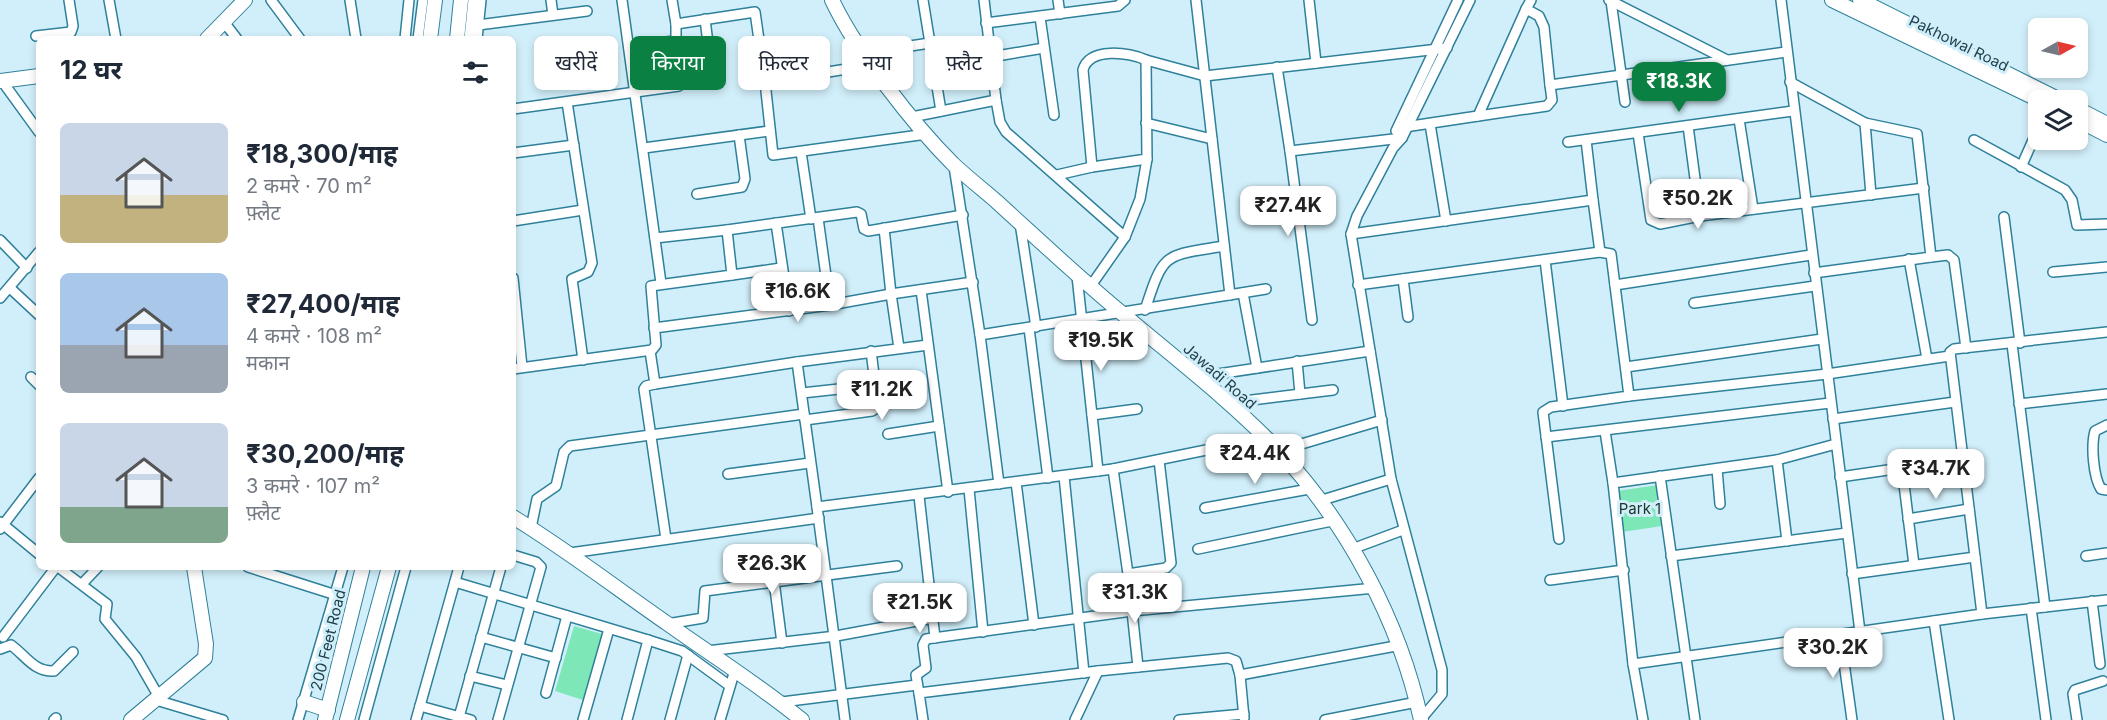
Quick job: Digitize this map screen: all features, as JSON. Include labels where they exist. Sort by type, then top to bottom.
[{"type":"street","points":[[36,36],[71,32],[73,26],[69,0]]},
{"type":"street","points":[[109,0],[115,36]]},
{"type":"street","points":[[210,36],[245,0]]},
{"type":"street","points":[[271,0],[298,36]]},
{"type":"street","points":[[350,0],[356,36]]},
{"type":"street","points":[[405,36],[409,0]]},
{"type":"street","points":[[418,36],[423,0]]},
{"type":"street","points":[[430,36],[435,0]]},
{"type":"street","points":[[457,36],[461,0]]},
{"type":"street","points":[[469,36],[472,0]]},
{"type":"street","points":[[477,36],[481,0]]},
{"type":"street","points":[[551,0],[553,15]]},
{"type":"street","points":[[622,0],[661,283]]},
{"type":"street","points":[[628,48],[673,41],[676,38],[672,0]]},
{"type":"street","name":"Jawadi Road","points":[[835,0],[843,23],[852,36]]},
{"type":"street","points":[[923,0],[929,36]]},
{"type":"street","points":[[984,0],[988,36]]},
{"type":"street","points":[[1058,0],[1060,14]]},
{"type":"street","points":[[986,23],[1118,6],[1125,0]]},
{"type":"street","points":[[1196,0],[1230,295]]},
{"type":"street","points":[[1309,0],[1316,63]]},
{"type":"street","points":[[1421,720],[1440,698],[1443,682],[1392,479],[1351,234],[1357,216],[1396,141],[1434,49],[1458,0]]},
{"type":"street","points":[[1402,127],[1447,48],[1470,0]]},
{"type":"street","points":[[1781,0],[1793,111],[1860,632]]},
{"type":"street","name":"Pakhowal Road","points":[[1832,0],[2028,95]]},
{"type":"street","name":"Pakhowal Road","points":[[1860,0],[2040,90]]},
{"type":"street","points":[[1610,1],[1726,60]]},
{"type":"street","points":[[1610,1],[1626,102]]},
{"type":"street","points":[[1402,127],[1548,106],[1552,100],[1544,27],[1539,15],[1528,4],[1478,116]]},
{"type":"street","points":[[478,25],[587,11]]},
{"type":"street","points":[[676,24],[755,12],[758,36]]},
{"type":"street","points":[[1040,17],[1054,115]]},
{"type":"street","points":[[705,20],[707,36]]},
{"type":"street","points":[[224,22],[235,36]]},
{"type":"street","points":[[1003,55],[1044,48]]},
{"type":"street","points":[[1092,167],[1083,70],[1085,62],[1091,57],[1122,52],[1205,76],[1447,48]]},
{"type":"street","points":[[1550,85],[1786,52]]},
{"type":"street","points":[[1090,287],[1125,237],[1140,199],[1147,159],[1146,60]]},
{"type":"street","points":[[1277,67],[1312,320]]},
{"type":"street","points":[[36,76],[1,81],[36,128]]},
{"type":"street","points":[[1790,82],[1865,123],[1917,134],[1931,256]]},
{"type":"street","points":[[516,109],[650,90]]},
{"type":"street","points":[[766,90],[773,155],[927,134]]},
{"type":"street","name":"Jawadi Road","points":[[892,90],[954,165],[1077,276],[1228,403],[1278,451],[1309,489],[1352,549],[1375,588],[1401,645],[1421,720]]},
{"type":"street","points":[[938,90],[941,111]]},
{"type":"street","points":[[995,90],[1000,122],[1006,132],[1125,237]]},
{"type":"street","points":[[912,117],[996,100]]},
{"type":"street","points":[[567,102],[592,266],[588,272],[572,279],[584,360]]},
{"type":"street","points":[[1568,142],[1793,111]]},
{"type":"street","points":[[2088,114],[2107,124]]},
{"type":"street","points":[[1739,119],[1753,209]]},
{"type":"street","points":[[1146,123],[1212,139]]},
{"type":"street","points":[[1865,123],[1871,195]]},
{"type":"street","points":[[1430,124],[1446,220]]},
{"type":"street","points":[[2088,125],[2107,135]]},
{"type":"street","points":[[1688,126],[1700,216]]},
{"type":"street","points":[[644,148],[769,131]]},
{"type":"street","points":[[1638,133],[1651,220],[1660,224],[1700,216],[1924,188]]},
{"type":"street","points":[[697,194],[742,187],[745,179],[739,135]]},
{"type":"street","points":[[1586,140],[1600,252]]},
{"type":"street","points":[[1974,140],[2070,195],[2077,225],[2107,224]]},
{"type":"street","points":[[1290,151],[1396,141]]},
{"type":"street","points":[[516,153],[574,145]]},
{"type":"street","points":[[2021,167],[2029,150]]},
{"type":"street","points":[[801,152],[830,305]]},
{"type":"street","points":[[1057,176],[1092,167],[1147,159]]},
{"type":"street","points":[[954,165],[973,282],[999,484]]},
{"type":"street","points":[[1351,234],[1593,200]]},
{"type":"street","points":[[516,220],[583,210]]},
{"type":"street","points":[[655,238],[859,212],[866,231],[963,215]]},
{"type":"street","points":[[2004,217],[2016,343],[2019,404],[2045,607]]},
{"type":"street","points":[[776,223],[789,311]]},
{"type":"street","points":[[1020,223],[1033,328],[1047,478]]},
{"type":"street","points":[[884,228],[899,348]]},
{"type":"street","points":[[727,230],[732,275]]},
{"type":"street","points":[[0,240],[27,268]]},
{"type":"street","points":[[1145,310],[1156,276],[1168,259],[1187,252],[1224,246]]},
{"type":"street","points":[[1359,285],[1606,252],[1612,255],[1629,396]]},
{"type":"street","points":[[1615,285],[1811,255]]},
{"type":"street","points":[[1814,273],[1948,255],[1954,260],[1966,348]]},
{"type":"street","points":[[0,298],[36,256]]},
{"type":"street","points":[[1909,259],[1927,359]]},
{"type":"street","points":[[1545,260],[1563,406]]},
{"type":"street","points":[[2053,272],[2107,267]]},
{"type":"street","points":[[516,332],[518,368],[650,351],[656,345],[651,286],[782,268]]},
{"type":"street","points":[[1077,276],[1098,471]]},
{"type":"street","points":[[1402,279],[1408,317]]},
{"type":"street","points":[[654,328],[789,311],[973,282]]},
{"type":"street","points":[[1694,303],[1815,286]]},
{"type":"street","points":[[10,288],[36,312]]},
{"type":"street","points":[[980,335],[1123,314],[1266,289]]},
{"type":"street","points":[[921,290],[948,492]]},
{"type":"street","points":[[1243,293],[1257,368]]},
{"type":"street","points":[[1982,614],[1950,356],[1954,349],[2107,332]]},
{"type":"street","points":[[1626,367],[1822,339]]},
{"type":"street","points":[[666,540],[653,436],[644,389],[646,386],[871,351],[928,345]]},
{"type":"street","points":[[650,351],[655,384]]},
{"type":"street","points":[[531,528],[537,499],[556,486],[567,448],[876,410],[879,403],[871,351]]},
{"type":"street","points":[[1198,377],[1370,351]]},
{"type":"street","points":[[1559,539],[1543,412],[1548,408],[1629,396],[1827,374],[1950,356]]},
{"type":"street","points":[[1297,361],[1300,394]]},
{"type":"street","points":[[797,362],[836,636],[845,720]]},
{"type":"street","points":[[31,378],[36,382]]},
{"type":"street","points":[[802,393],[876,385]]},
{"type":"street","points":[[1228,403],[1333,390]]},
{"type":"street","points":[[2019,404],[2107,394]]},
{"type":"street","points":[[1833,419],[1955,402]]},
{"type":"street","points":[[1546,437],[1830,403]]},
{"type":"street","points":[[1092,415],[1137,409]]},
{"type":"street","points":[[1278,451],[1382,420]]},
{"type":"street","points":[[2107,425],[2095,431],[2093,440],[2097,481],[2101,489],[2107,490]]},
{"type":"street","points":[[888,434],[939,426]]},
{"type":"street","points":[[1605,430],[1643,720]]},
{"type":"street","points":[[818,507],[919,496],[1113,469],[1266,438]]},
{"type":"street","points":[[1613,483],[1777,460],[1836,444]]},
{"type":"street","points":[[1840,477],[1963,459]]},
{"type":"street","points":[[1128,574],[1166,568],[1171,562],[1158,460]]},
{"type":"street","points":[[1777,460],[1787,541]]},
{"type":"street","points":[[728,474],[810,463]]},
{"type":"street","points":[[1902,468],[1914,565]]},
{"type":"street","points":[[1113,469],[1138,666]]},
{"type":"street","points":[[1717,469],[1720,504]]},
{"type":"street","points":[[1064,476],[1084,674]]},
{"type":"street","points":[[1660,476],[1695,720]]},
{"type":"street","points":[[1318,501],[1392,479]]},
{"type":"street","points":[[36,482],[1,525],[36,552]]},
{"type":"street","points":[[1016,482],[1034,625]]},
{"type":"street","points":[[969,489],[983,632]]},
{"type":"street","points":[[1205,508],[1309,489]]},
{"type":"street","points":[[919,496],[935,638]]},
{"type":"street","points":[[1908,519],[1969,509]]},
{"type":"street","points":[[570,553],[819,518]]},
{"type":"street","points":[[516,519],[570,553],[667,624],[782,702],[800,719]]},
{"type":"street","points":[[1198,549],[1332,521]]},
{"type":"street","points":[[1352,549],[1403,530]]},
{"type":"street","points":[[1671,556],[1847,533]]},
{"type":"street","points":[[2086,556],[2107,553]]},
{"type":"street","points":[[498,720],[540,572],[540,564],[516,556]]},
{"type":"street","points":[[1852,574],[1975,556]]},
{"type":"street","points":[[667,624],[703,618],[705,591],[897,566]]},
{"type":"street","points":[[3,637],[55,570]]},
{"type":"street","points":[[61,570],[107,604],[105,619],[136,657],[157,698],[194,716],[223,720]]},
{"type":"street","points":[[82,584],[95,570]]},
{"type":"street","points":[[131,720],[200,664],[207,652],[194,570]]},
{"type":"street","points":[[265,570],[336,594]]},
{"type":"street","points":[[298,720],[342,570]]},
{"type":"street","name":"200 Feet Road","points":[[327,715],[362,570]]},
{"type":"street","points":[[346,720],[388,570]]},
{"type":"street","points":[[364,720],[405,570]]},
{"type":"street","points":[[416,720],[458,570]]},
{"type":"street","points":[[459,717],[500,570]]},
{"type":"street","points":[[1550,580],[1624,570]]},
{"type":"street","points":[[774,581],[782,643]]},
{"type":"street","points":[[455,582],[648,640],[688,655],[730,686]]},
{"type":"street","points":[[923,720],[916,675],[926,668],[923,643],[935,638],[1132,611],[1375,588]]},
{"type":"street","points":[[1634,664],[1982,614],[2107,600]]},
{"type":"street","points":[[2092,601],[2100,664]]},
{"type":"street","points":[[2031,608],[2046,720]]},
{"type":"street","points":[[546,693],[567,616]]},
{"type":"street","points":[[707,651],[836,636],[933,618]]},
{"type":"street","points":[[1934,621],[1949,720]]},
{"type":"street","points":[[584,720],[609,629]]},
{"type":"street","points":[[1840,634],[1852,720]]},
{"type":"street","points":[[481,637],[556,658]]},
{"type":"street","points":[[627,720],[648,640]]},
{"type":"street","points":[[0,649],[11,645],[33,666],[46,671],[54,671],[74,651]]},
{"type":"street","points":[[1240,675],[1401,645]]},
{"type":"street","points":[[670,720],[688,655]]},
{"type":"street","points":[[782,702],[1084,674],[1138,666],[1233,659],[1240,675],[1244,717],[1179,720]]},
{"type":"street","points":[[720,720],[735,670]]},
{"type":"street","points":[[1075,720],[1098,671]]},
{"type":"street","points":[[470,676],[507,685]]},
{"type":"street","points":[[2077,720],[2073,694],[2075,690],[2103,681]]},
{"type":"street","points":[[304,702],[327,715]]},
{"type":"street","points":[[1326,720],[1417,702]]},
{"type":"street","points":[[420,706],[471,720]]},
{"type":"green space","name":"Park 1","points":[[1658,485],[1662,526],[1622,532],[1617,491]]},
{"type":"green space","points":[[574,626],[602,634],[583,700],[555,691]]}]
